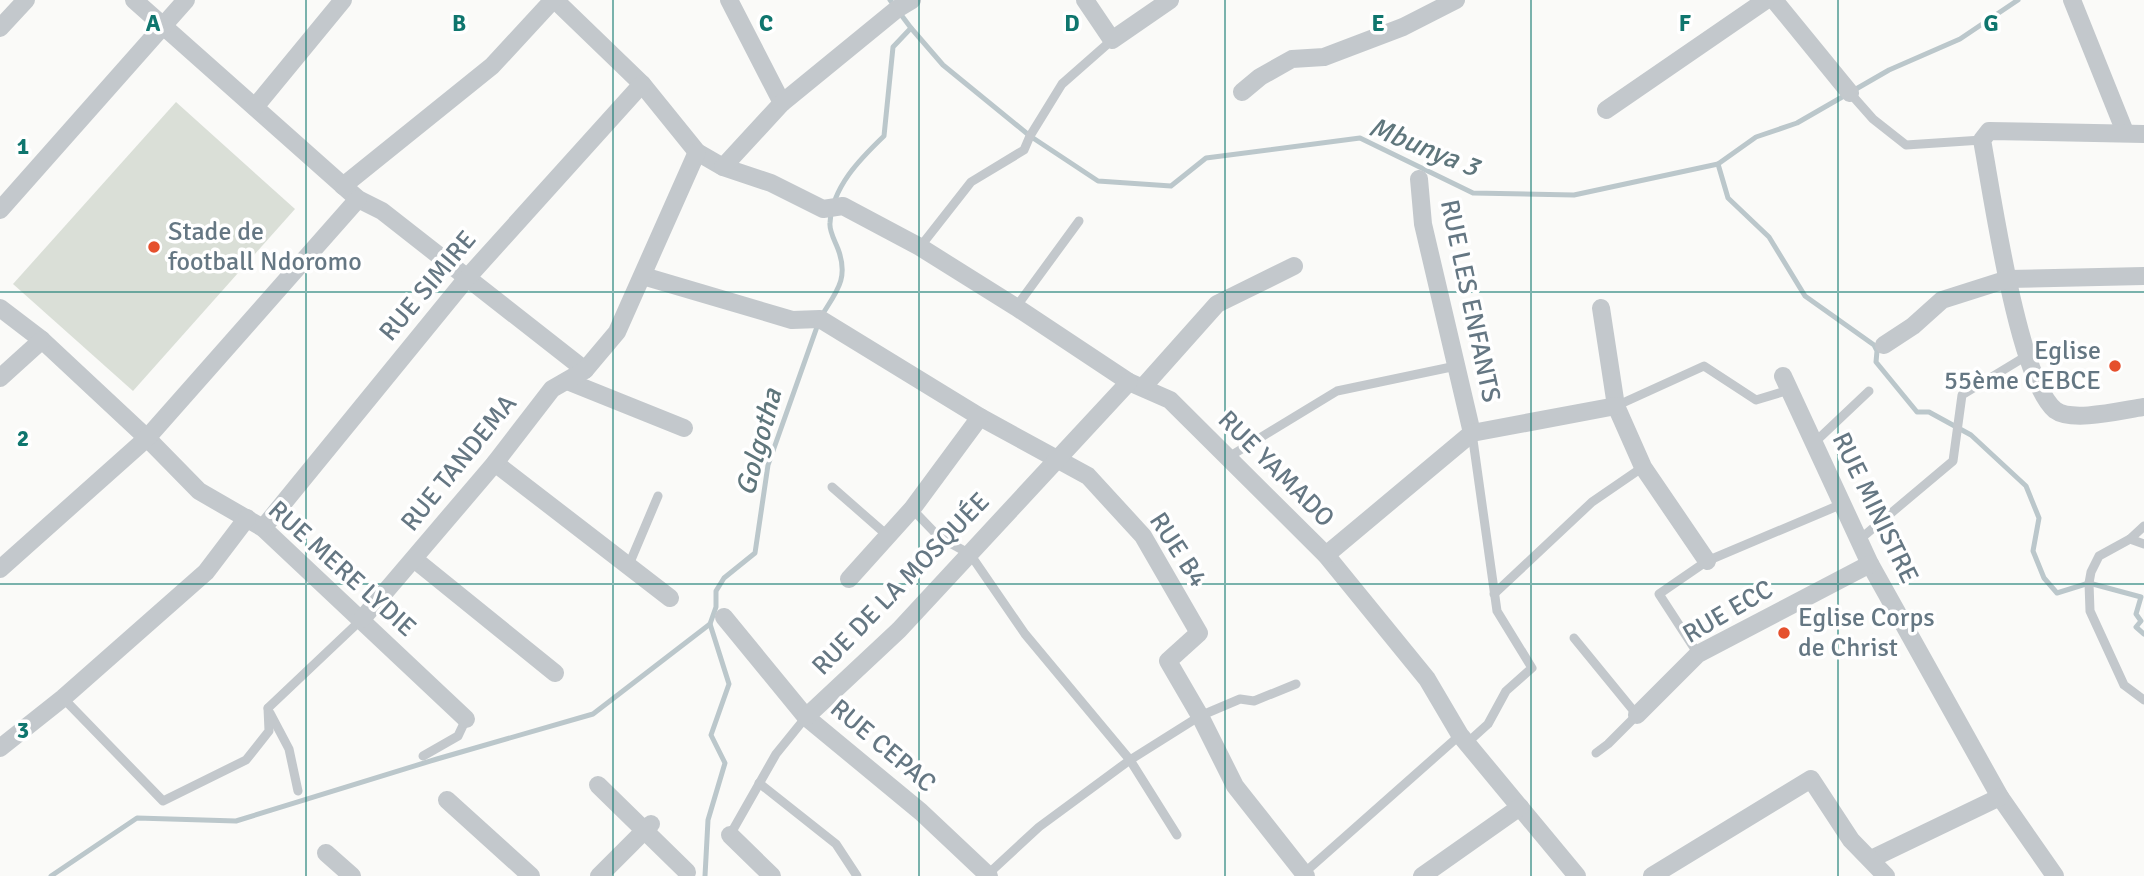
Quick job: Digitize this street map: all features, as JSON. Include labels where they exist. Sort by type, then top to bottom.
[{"type":"street","points":[[0,28],[26,0]]},
{"type":"street","points":[[134,0],[358,199],[382,211],[585,370]]},
{"type":"street","points":[[0,210],[186,0]]},
{"type":"street","points":[[255,107],[343,0]]},
{"type":"street","points":[[343,186],[492,66],[554,0],[642,84],[697,152],[723,167],[782,103],[904,5]]},
{"type":"street","points":[[729,0],[782,103]]},
{"type":"street","points":[[1085,0],[1112,40],[1170,0]]},
{"type":"street","points":[[1242,92],[1260,77],[1292,60],[1324,57],[1403,27],[1456,0]]},
{"type":"street","points":[[1606,110],[1766,0]]},
{"type":"street","points":[[1774,0],[1850,93]]},
{"type":"street","points":[[2072,0],[2125,132]]},
{"type":"street","name":"RUE SIMIRE","points":[[262,528],[467,278],[642,84]]},
{"type":"street","points":[[2144,134],[1989,131],[1982,139],[2013,309],[2039,387],[2056,411],[2072,417],[2144,407]]},
{"type":"street","name":"RUE TANDEMA","points":[[362,619],[495,463],[552,389],[585,370],[617,332],[697,152]]},
{"type":"street","name":"RUE YAMADO","points":[[723,167],[771,183],[823,209],[844,206],[920,247],[1136,385],[1170,400],[1326,555],[1427,680],[1464,739],[1577,876]]},
{"type":"street","name":"RUE LES ENFANTS","points":[[1419,178],[1423,224],[1472,433]]},
{"type":"street","points":[[0,569],[147,438],[358,199]]},
{"type":"street","name":"RUE DE LA MOSQUÉE","points":[[806,717],[899,630],[1057,459],[1217,304],[1294,266]]},
{"type":"street","name":"RUE B4","points":[[643,276],[792,320],[820,319],[980,417],[1088,476],[1143,536],[1199,633],[1168,661],[1200,716],[1235,786],[1305,875]]},
{"type":"street","points":[[1884,345],[1913,326],[1942,300],[2008,279],[2144,276]]},
{"type":"street","name":"RUE MERE LYDIE","points":[[0,308],[42,340],[147,438],[199,491],[262,528],[466,719]]},
{"type":"street","points":[[1601,308],[1616,406],[1643,467],[1707,561]]},
{"type":"street","points":[[0,378],[42,340]]},
{"type":"street","points":[[567,381],[684,428]]},
{"type":"street","name":"RUE MINISTRE","points":[[1786,383],[1870,564],[2000,797],[2054,876]]},
{"type":"street","name":"RUE LES ENFANTS","points":[[1326,555],[1472,433],[1616,406]]},
{"type":"street","points":[[849,579],[912,509],[980,417]]},
{"type":"street","points":[[495,463],[670,598]]},
{"type":"street","points":[[0,748],[63,698],[206,572],[247,518]]},
{"type":"street","points":[[414,559],[555,673]]},
{"type":"street","name":"RUE ECC","points":[[1637,715],[1699,654],[1870,564]]},
{"type":"street","name":"RUE CEPAC","points":[[724,617],[806,717],[921,812],[988,876]]},
{"type":"street","points":[[1652,876],[1811,779],[1851,840],[1886,876]]},
{"type":"street","points":[[598,785],[648,828],[687,872]]},
{"type":"street","points":[[1871,859],[2000,797]]},
{"type":"street","points":[[447,800],[531,876]]},
{"type":"street","points":[[1422,876],[1520,807]]},
{"type":"street","points":[[599,876],[648,828]]},
{"type":"street","points":[[730,835],[772,876]]},
{"type":"street","points":[[326,853],[352,876]]},
{"type":"lane","points":[[920,247],[971,182],[1024,150],[1062,85],[1112,40]]},
{"type":"lane","points":[[1850,93],[1873,119],[1906,145],[1982,139]]},
{"type":"lane","points":[[1016,307],[1079,221]]},
{"type":"lane","points":[[1859,540],[1953,461],[1962,395],[2028,355]]},
{"type":"lane","points":[[1227,457],[1337,391],[1456,366]]},
{"type":"lane","points":[[1616,406],[1704,366],[1756,400],[1786,383]]},
{"type":"lane","points":[[1814,443],[1869,391]]},
{"type":"lane","name":"RUE LES ENFANTS","points":[[1464,739],[1488,724],[1506,691],[1532,668],[1497,611],[1472,433]]},
{"type":"lane","points":[[1494,594],[1592,502],[1643,467]]},
{"type":"lane","points":[[832,486],[888,536]]},
{"type":"lane","points":[[628,567],[658,496]]},
{"type":"lane","points":[[1699,654],[1659,594],[1707,561],[1842,504]]},
{"type":"lane","points":[[912,509],[939,537],[970,554],[1026,634],[1130,760],[1177,835]]},
{"type":"lane","points":[[2144,526],[2130,539],[2099,556],[2089,583],[2090,611],[2124,685],[2144,700]]},
{"type":"lane","points":[[2130,539],[2144,544]]},
{"type":"lane","name":"RUE TANDEMA","points":[[268,708],[362,619]]},
{"type":"lane","points":[[1574,638],[1637,715]]},
{"type":"lane","points":[[988,876],[1039,827],[1130,760],[1200,716],[1240,699],[1254,701],[1296,684]]},
{"type":"lane","points":[[63,698],[163,801],[246,760],[269,731],[268,708]]},
{"type":"lane","points":[[268,708],[289,749],[298,791]]},
{"type":"lane","name":"RUE ECC","points":[[1596,753],[1637,715]]},
{"type":"lane","name":"RUE DE LA MOSQUÉE","points":[[730,835],[776,754],[806,717]]},
{"type":"lane","name":"RUE MERE LYDIE","points":[[423,756],[458,736],[466,719]]},
{"type":"lane","points":[[1305,875],[1464,739]]},
{"type":"lane","points":[[759,783],[836,844],[857,876]]},
{"type":"shaded area","name":"Stade de football Ndoromo","points":[[176,102],[295,209],[133,391],[13,284]]},
{"type":"waterway","name":"Mbunya 3","points":[[890,0],[943,65],[1030,136],[1098,181],[1171,186],[1206,158],[1360,138],[1473,193],[1574,195],[1718,164],[1756,137],[1797,123],[1889,70],[1960,39],[2018,0]]},
{"type":"waterway","name":"Golgotha","points":[[822,315],[837,291],[842,276],[841,259],[830,229],[836,197],[849,175],[884,136],[893,47],[911,28]]},
{"type":"waterway","points":[[1718,164],[1728,198],[1769,237],[1805,296],[1874,345],[1877,351],[1876,362],[1917,412],[1929,412],[1971,435],[2026,486],[2039,518],[2033,551],[2044,578],[2057,593],[2089,583],[2141,597],[2136,614],[2141,621],[2136,627],[2144,634]]},
{"type":"waterway","name":"Golgotha","points":[[705,876],[708,820],[725,763],[711,735],[729,684],[710,624],[716,607],[716,591],[724,578],[755,553],[768,465],[818,324]]},
{"type":"waterway","points":[[51,876],[137,818],[236,821],[593,714],[710,624]]},
{"type":"place","name":"Stade de football Ndoromo","points":[[154,247]]},
{"type":"place","name":"Eglise 55ème CEBCE","points":[[2115,366]]},
{"type":"place","name":"Eglise Corps de Christ","points":[[1784,633]]}]
